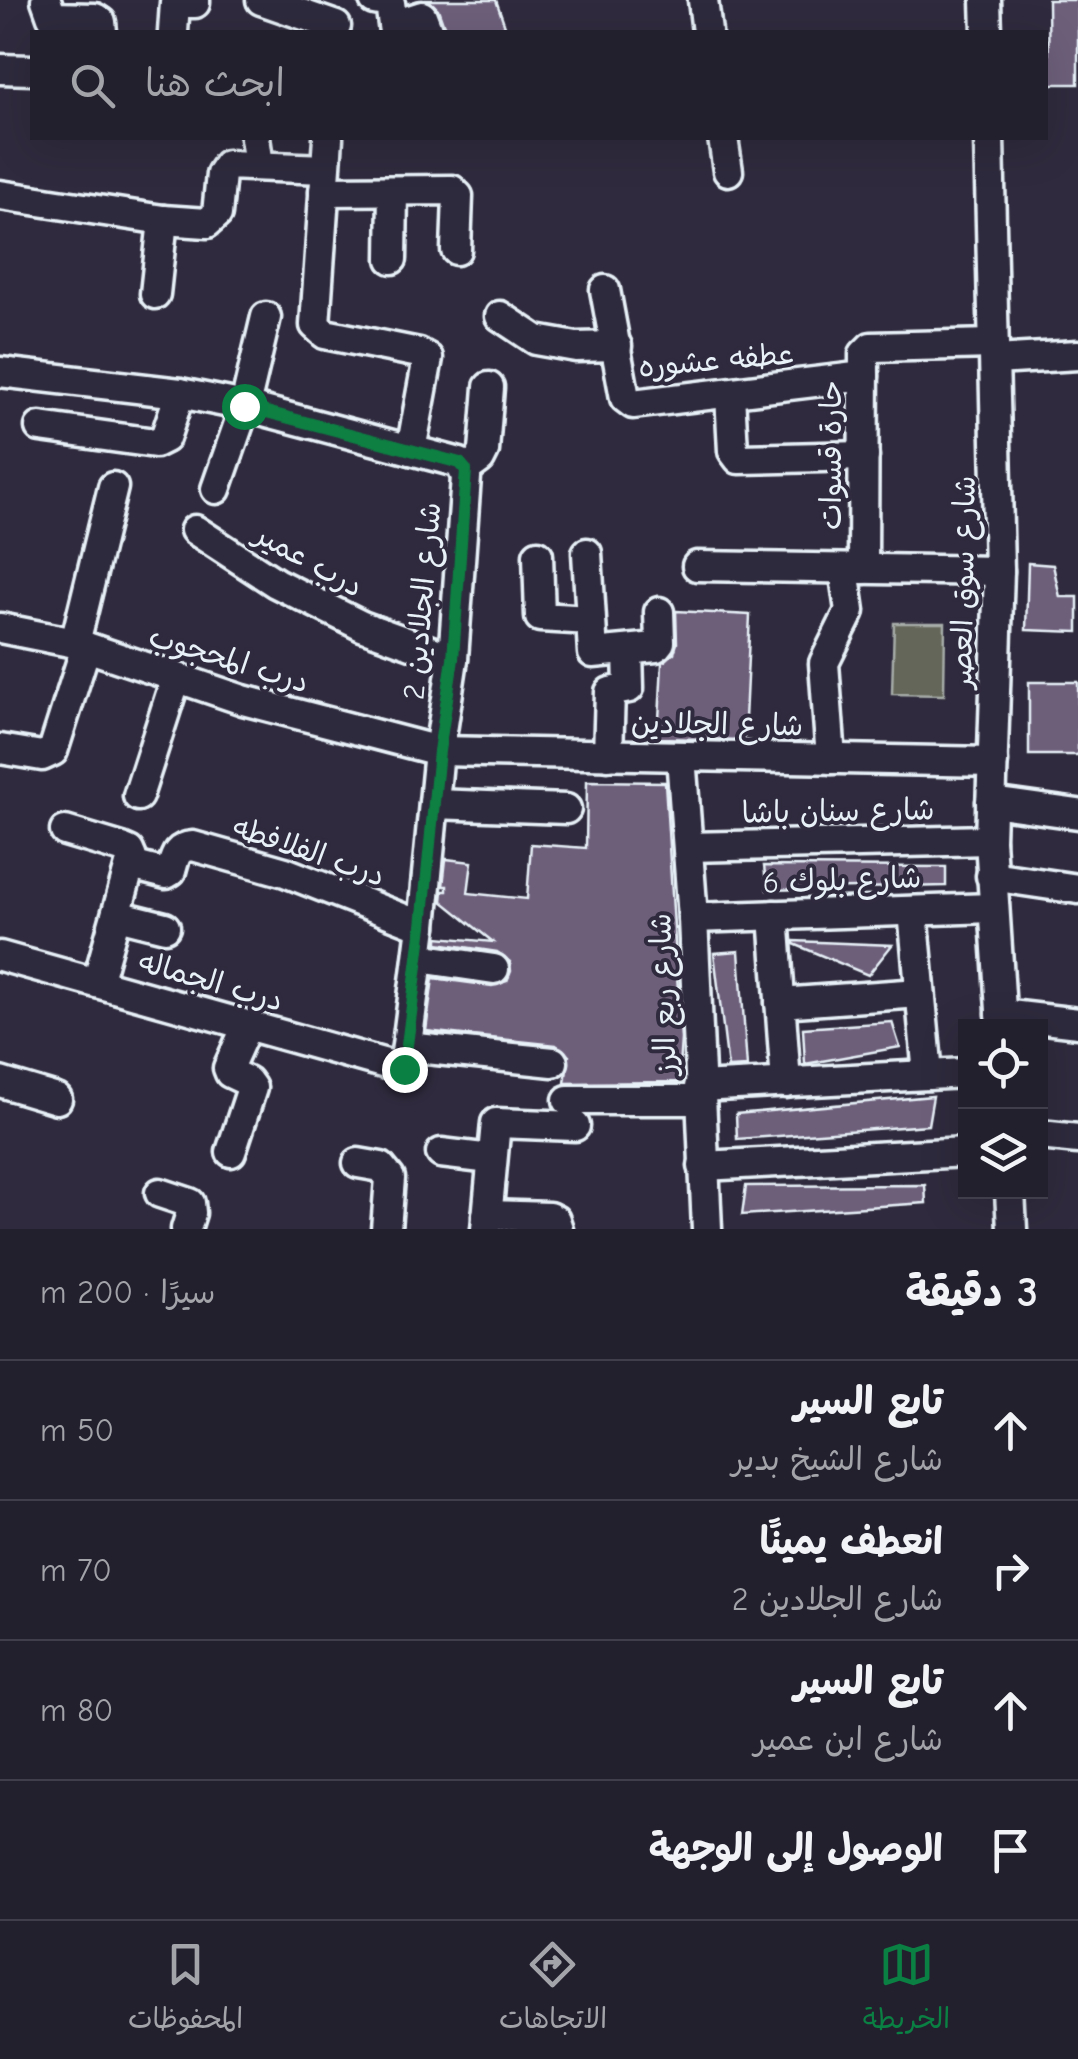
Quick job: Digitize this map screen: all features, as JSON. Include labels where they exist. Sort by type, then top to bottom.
[{"type":"street","points":[[46,0],[52,17],[95,18],[101,22],[102,30]]},
{"type":"street","points":[[173,30],[175,3],[195,0]]},
{"type":"street","points":[[261,0],[338,19]]},
{"type":"street","points":[[374,0],[390,3],[394,29],[422,16],[427,30]]},
{"type":"street","points":[[703,0],[708,30]]},
{"type":"street","points":[[986,0],[987,30]]},
{"type":"street","points":[[0,68],[30,70]]},
{"type":"street","points":[[328,140],[315,324],[325,334],[428,358],[412,450]]},
{"type":"street","points":[[723,140],[728,171]]},
{"type":"street","name":"شارع سوق العصر","points":[[989,140],[1000,571],[990,840],[1002,1019]]},
{"type":"street","points":[[0,195],[163,220],[211,221],[217,214],[222,169],[257,151],[324,180],[393,191],[456,192],[456,250]]},
{"type":"street","points":[[392,259],[393,191]]},
{"type":"street","points":[[155,294],[163,220]]},
{"type":"street","name":"عطفه عشوره","points":[[605,290],[626,398],[634,404],[864,376]]},
{"type":"street","points":[[500,316],[536,340],[576,347],[616,346]]},
{"type":"street","points":[[216,489],[244,406],[266,318]]},
{"type":"street","name":"حارة قسوات","points":[[831,759],[824,663],[850,611],[864,456],[864,354],[871,347],[994,352]]},
{"type":"street","points":[[994,352],[1078,355]]},
{"type":"street","points":[[0,372],[180,392],[412,450],[460,466],[480,459],[484,451],[489,386]]},
{"type":"street","points":[[40,427],[155,443],[165,438],[180,392]]},
{"type":"street","points":[[730,394],[733,451],[738,459],[864,456]]},
{"type":"street","name":"شارع الجلادين 2","points":[[405,1058],[453,659],[460,466]]},
{"type":"street","points":[[0,749],[42,756],[52,751],[81,645],[113,487]]},
{"type":"street","name":"درب عمير","points":[[194,530],[276,582],[345,617],[453,659]]},
{"type":"street","points":[[588,553],[593,653],[658,645],[658,612]]},
{"type":"street","points":[[538,555],[540,616],[590,620]]},
{"type":"street","points":[[697,566],[1000,571]]},
{"type":"street","name":"درب المحجوب","points":[[0,628],[81,645],[243,700],[439,751]]},
{"type":"street","points":[[608,754],[610,692],[629,688],[628,650]]},
{"type":"street","points":[[138,796],[176,678]]},
{"type":"street","name":"شارع الجلادين","points":[[439,751],[993,762]]},
{"type":"street","name":"شارع ربع الرز","points":[[681,756],[693,918],[707,1229]]},
{"type":"street","points":[[991,802],[1078,814]]},
{"type":"street","points":[[434,804],[566,809]]},
{"type":"street","points":[[64,831],[129,851],[132,858],[97,983]]},
{"type":"street","name":"شارع سنان باشا","points":[[688,848],[990,840]]},
{"type":"street","name":"درب الفلافطه","points":[[131,865],[169,872],[175,854],[193,846],[285,872],[422,926]]},
{"type":"street","points":[[991,876],[1078,889]]},
{"type":"street","name":"شارع بلوك 6","points":[[693,918],[994,908]]},
{"type":"street","points":[[913,910],[928,1074]]},
{"type":"street","points":[[116,915],[164,927]]},
{"type":"street","points":[[774,915],[786,1082]]},
{"type":"street","name":"درب الجماله","points":[[0,956],[247,1026],[405,1058],[552,1062]]},
{"type":"street","points":[[419,958],[494,970]]},
{"type":"street","points":[[780,1003],[920,992]]},
{"type":"street","points":[[1048,1022],[1078,1023]]},
{"type":"street","points":[[231,1152],[252,1088],[228,1068],[247,1026]]},
{"type":"street","points":[[558,1229],[555,1220],[548,1217],[486,1222],[493,1127],[500,1121],[786,1082],[958,1072]]},
{"type":"street","points":[[0,1082],[57,1098]]},
{"type":"street","points":[[1048,1136],[1078,1140]]},
{"type":"street","points":[[703,1166],[958,1152]]},
{"type":"street","points":[[441,1153],[491,1158]]},
{"type":"street","points":[[358,1163],[380,1167],[390,1178],[386,1229]]},
{"type":"street","points":[[160,1192],[190,1203],[192,1213],[186,1229]]},
{"type":"street","points":[[1010,1199],[1012,1229]]},
{"type":"green space","points":[[894,623],[945,623],[944,695],[892,694]]},
{"type":"building","points":[[428,0],[496,0],[505,26],[492,30],[451,30],[444,26],[438,9]]},
{"type":"building","points":[[1048,0],[1078,0],[1078,84],[1049,84]]},
{"type":"building","points":[[1028,563],[1053,565],[1060,597],[1078,597],[1078,632],[1026,630]]},
{"type":"building","points":[[676,611],[750,615],[744,740],[658,738],[662,663],[674,653],[677,643]]},
{"type":"building","points":[[1029,682],[1078,682],[1078,755],[1029,755]]},
{"type":"building","points":[[587,781],[665,782],[681,1039],[678,1082],[565,1083],[569,1056],[556,1045],[426,1031],[433,978],[492,986],[507,981],[511,971],[510,962],[497,952],[438,943],[438,937],[493,942],[442,901],[443,891],[447,891],[447,886],[443,886],[446,859],[472,862],[468,893],[527,899],[531,844],[586,848]]},
{"type":"building","points":[[764,866],[946,867],[946,886],[767,890]]},
{"type":"building","points":[[793,941],[892,945],[868,975]]},
{"type":"building","points":[[739,951],[747,1067],[728,1068],[714,953]]},
{"type":"building","points":[[892,1022],[900,1047],[805,1064],[803,1028]]},
{"type":"building","points":[[933,1096],[928,1125],[737,1139],[736,1114]]},
{"type":"building","points":[[925,1185],[926,1203],[742,1215],[746,1186]]},
{"type":"route","points":[[244,406],[460,463],[466,470],[453,659],[404,1069]]}]
